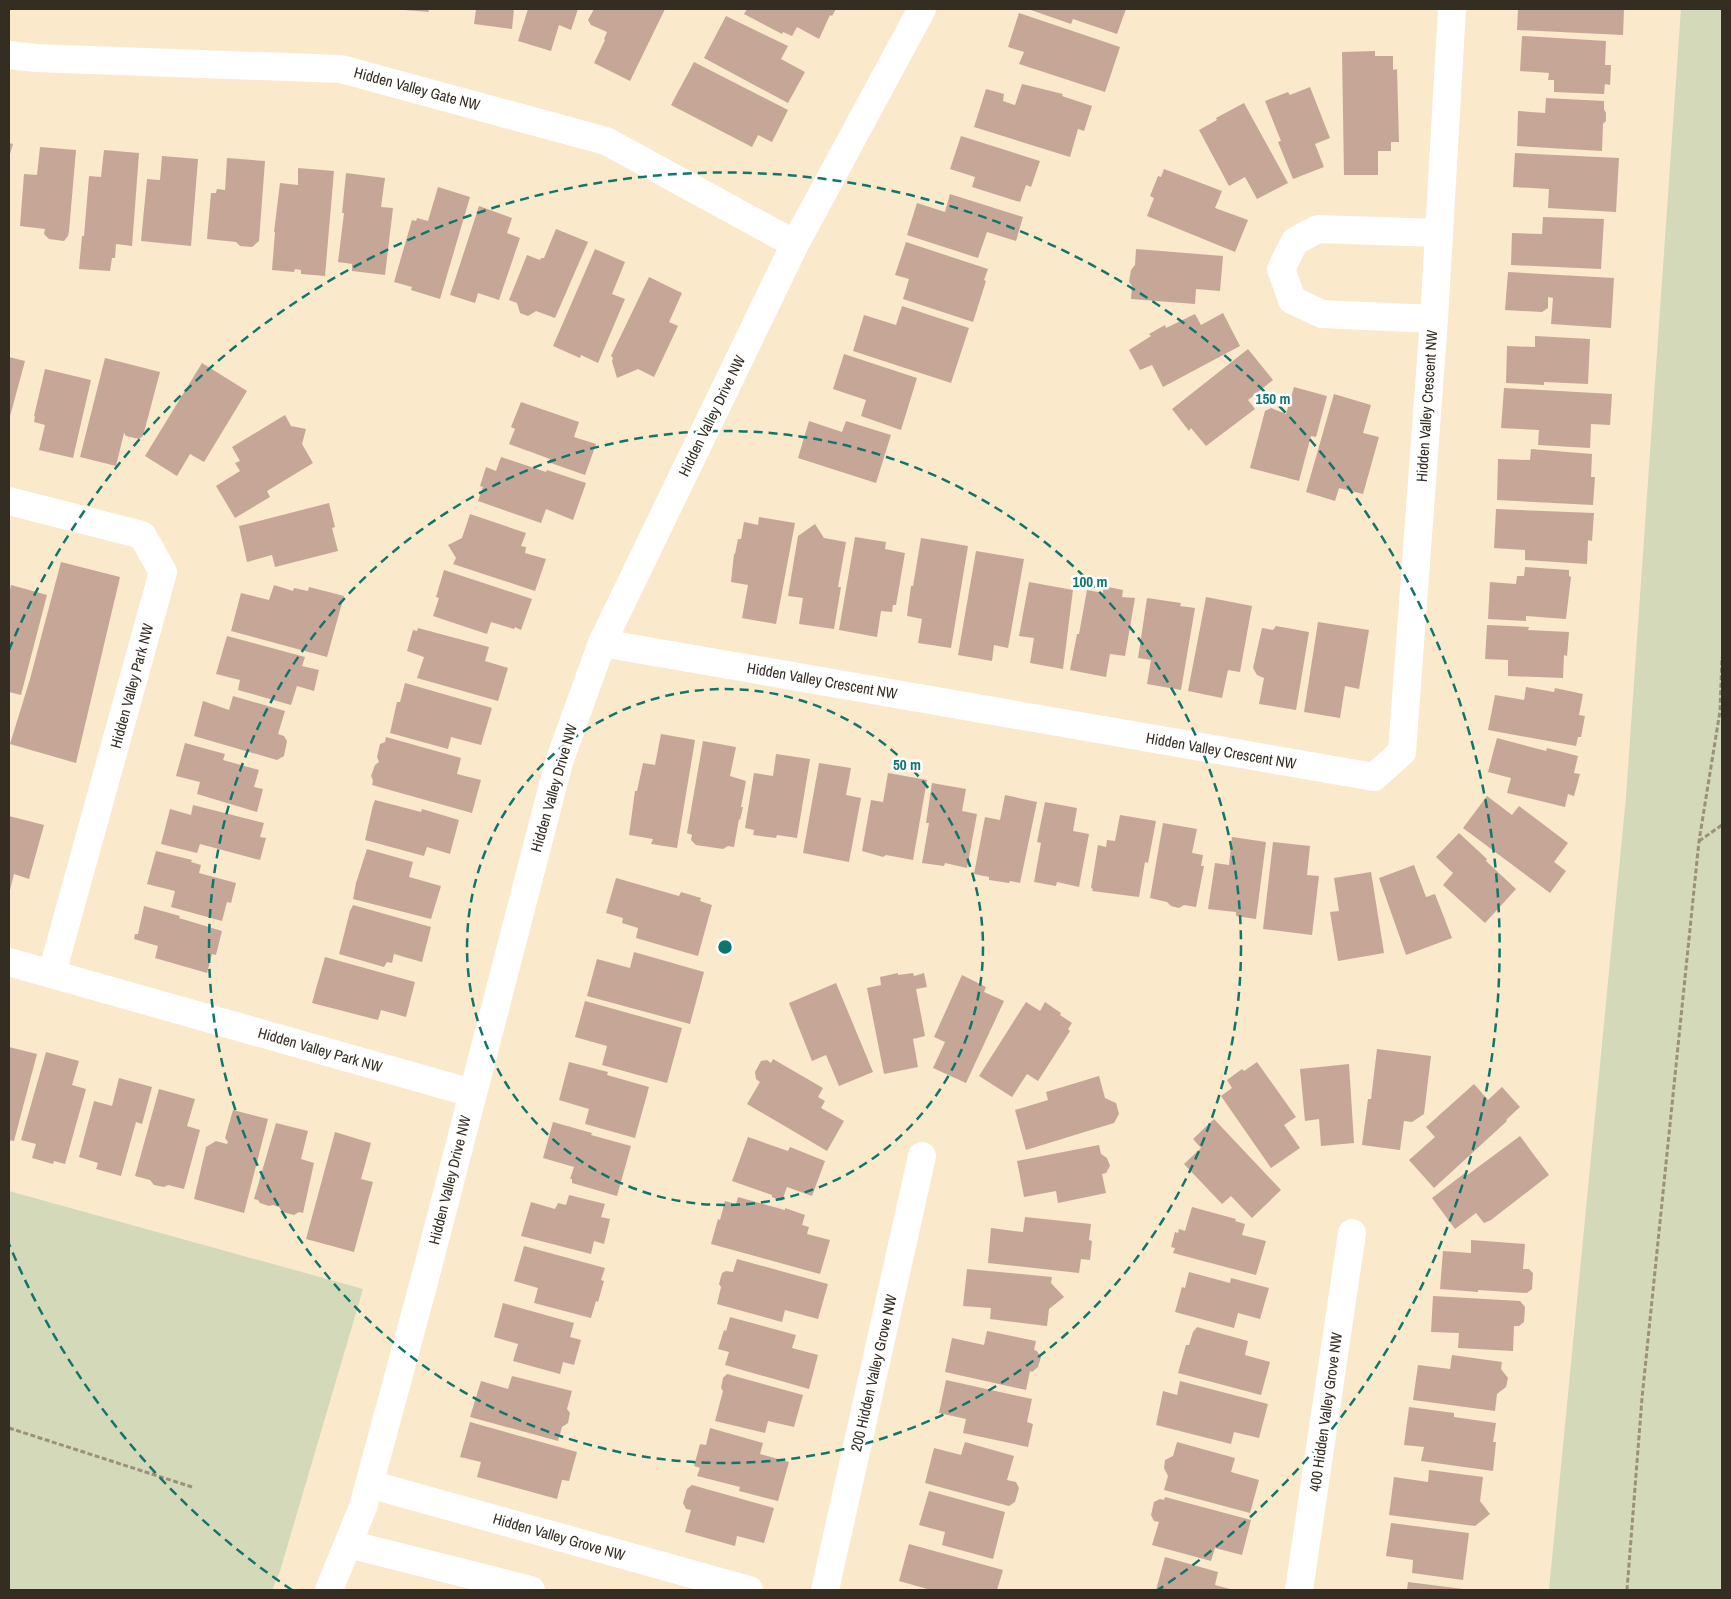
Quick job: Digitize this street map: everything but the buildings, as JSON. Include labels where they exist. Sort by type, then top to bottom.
[{"type":"street","name":"Hidden Valley Drive NW","points":[[329,1590],[363,1506],[424,1282],[559,762],[602,643],[795,244],[922,9]]},
{"type":"street","name":"Hidden Valley Crescent NW","points":[[602,643],[1374,777],[1402,752],[1434,319],[1452,9]]},
{"type":"street","name":"Hidden Valley Gate NW","points":[[9,55],[36,58],[341,69],[606,140],[795,244]]},
{"type":"street","name":"Hidden Valley Crescent NW","points":[[1434,319],[1322,314],[1292,300],[1281,269],[1295,241],[1318,229],[1439,233]]},
{"type":"street","name":"Hidden Valley Park NW","points":[[9,501],[142,535],[163,572],[52,973]]},
{"type":"street","name":"Hidden Valley Park NW","points":[[9,962],[472,1093]]},
{"type":"street","name":"200 Hidden Valley Grove NW","points":[[825,1590],[922,1156]]},
{"type":"street","name":"400 Hidden Valley Grove NW","points":[[1299,1590],[1352,1233]]},
{"type":"street","name":"Hidden Valley Grove NW","points":[[369,1484],[749,1590]]},
{"type":"street","points":[[348,1544],[531,1590]]},
{"type":"path","points":[[1627,1590],[1642,1398],[1699,841],[1720,711],[1722,656]]},
{"type":"path","points":[[1699,841],[1722,825]]},
{"type":"path","points":[[9,1428],[192,1488]]},
{"type":"green space","points":[[1681,9],[1722,9],[1722,1590],[1549,1590],[1626,797]]},
{"type":"green space","points":[[9,1191],[363,1289],[280,1571],[272,1590],[9,1590]]}]
